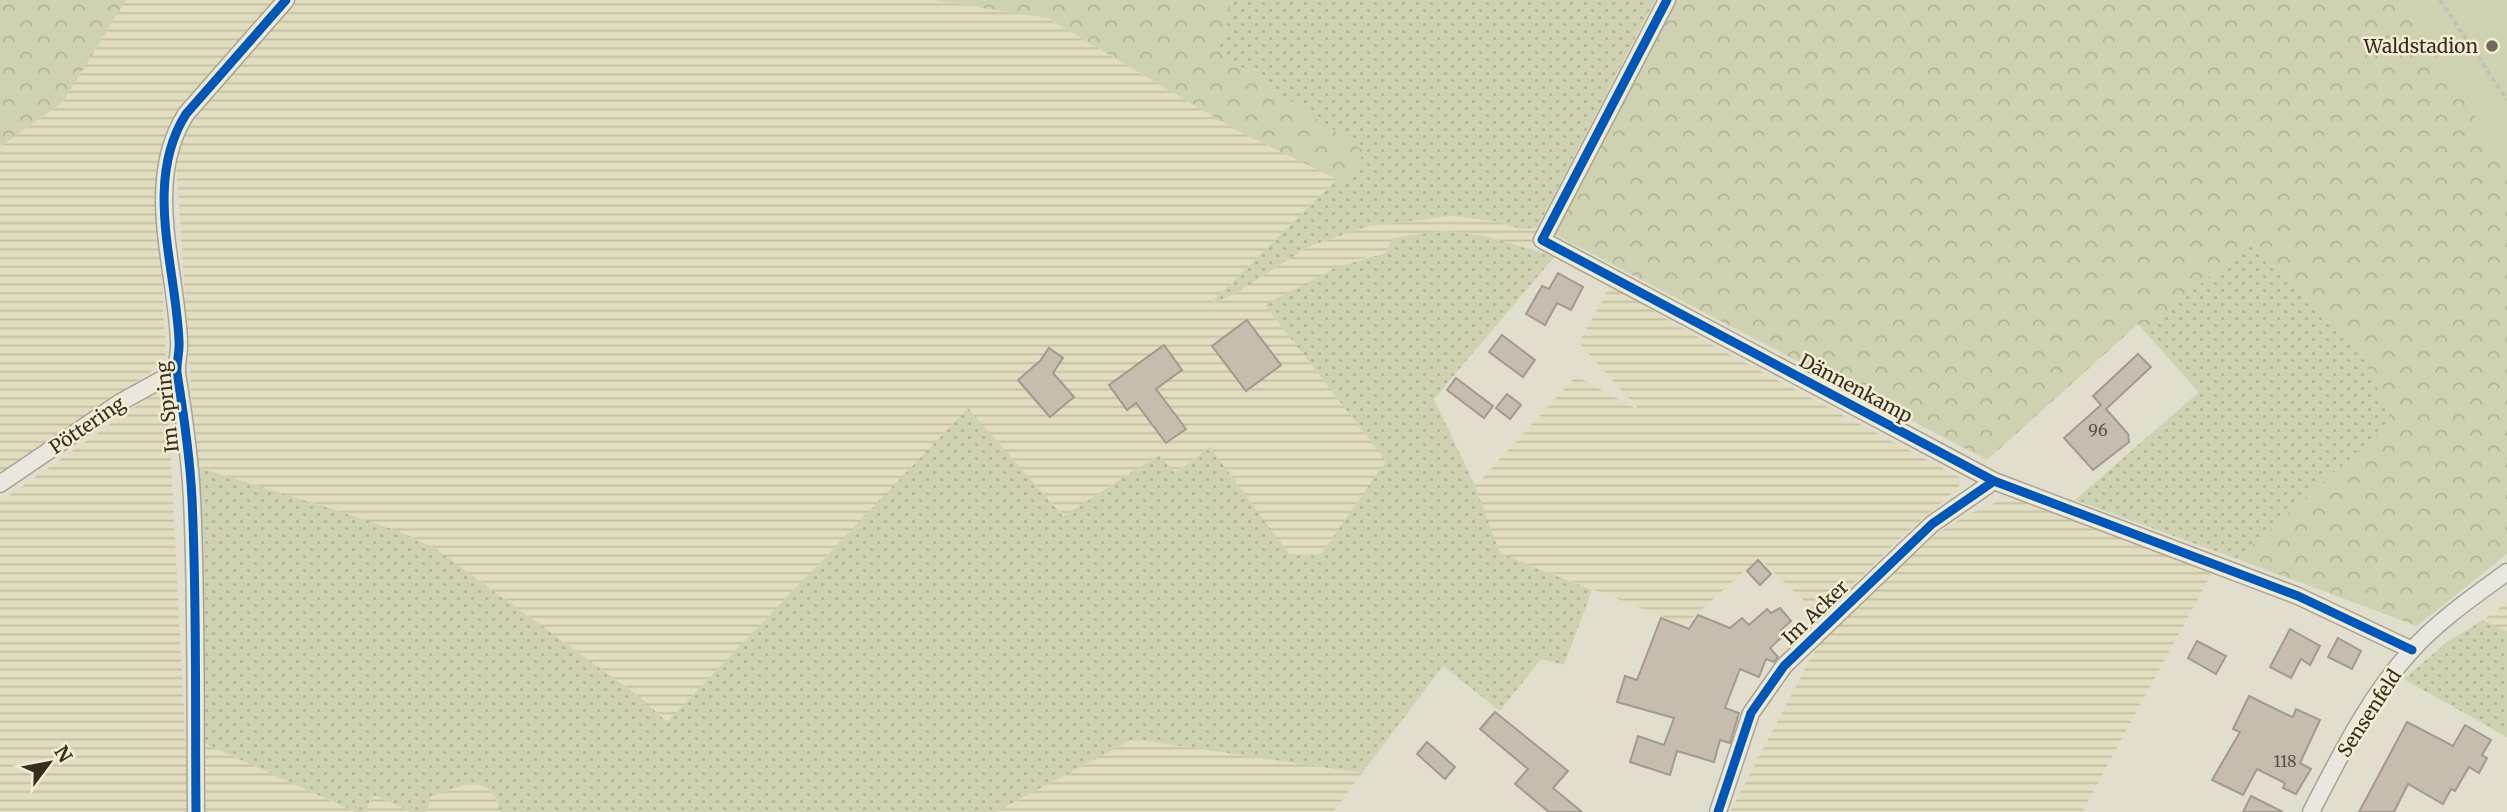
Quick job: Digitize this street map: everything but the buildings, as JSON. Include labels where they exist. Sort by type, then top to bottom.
[{"type":"street","name":"Im Spring","points":[[196,812],[192,512],[189,442],[177,371],[179,343],[165,204],[170,146],[186,114],[286,0]]},
{"type":"street","name":"Dännenkamp","points":[[1667,0],[1542,240],[1994,481],[2298,596],[2412,650]]},
{"type":"street","name":"Pöttering","points":[[0,484],[119,403],[177,371]]},
{"type":"street","name":"Im Acker","points":[[1718,812],[1751,713],[1784,666],[1932,524],[1994,481]]},
{"type":"street","name":"Sensenfeld","points":[[2312,812],[2351,736],[2386,682],[2412,650],[2464,604],[2507,572]]},
{"type":"path","points":[[2440,0],[2507,100]]},
{"type":"shaded area","points":[[126,0],[285,0],[162,140],[160,249],[166,361],[0,480],[0,147],[63,102]]},
{"type":"shaded area","points":[[288,0],[932,0],[1047,18],[1236,130],[1337,179],[1211,303],[1235,294],[1307,247],[1369,226],[1452,216],[1495,221],[1521,229],[1537,228],[1531,249],[1485,236],[1442,231],[1337,267],[1266,305],[1386,461],[1321,554],[1291,556],[1210,447],[1174,473],[1159,455],[1064,516],[968,409],[667,722],[641,698],[433,547],[398,531],[196,467],[175,143]]},
{"type":"shaded area","points":[[1610,286],[1721,350],[1959,477],[1959,487],[1905,534],[1820,616],[1759,558],[1684,625],[1500,553],[1475,486],[1576,376],[1640,411],[1579,343]]},
{"type":"shaded area","points":[[167,384],[189,812],[0,812],[0,502]]},
{"type":"shaded area","points":[[1999,501],[2027,502],[2213,571],[2082,812],[1730,812],[1824,633],[1938,533],[1967,515]]},
{"type":"shaded area","points":[[2507,603],[2507,631],[2483,620]]},
{"type":"shaded area","points":[[1133,739],[1362,773],[1333,812],[996,812]]},
{"type":"shaded area","points":[[202,742],[355,812],[204,812]]},
{"type":"shaded area","points":[[464,782],[484,786],[495,796],[500,812],[427,812],[431,797]]},
{"type":"shaded area","points":[[373,795],[412,812],[365,812]]},
{"type":"green space","points":[[0,0],[126,0],[63,102],[0,147]]},
{"type":"green space","points":[[932,0],[1232,0],[1218,51],[1365,152],[1343,182],[1236,130],[1047,18]]},
{"type":"green space","points":[[1232,0],[1655,0],[1537,228],[1521,229],[1495,221],[1452,216],[1369,226],[1307,247],[1235,294],[1209,305],[1337,179],[1343,182],[1365,152],[1218,51]]},
{"type":"green space","points":[[1674,0],[2399,0],[2507,163],[2507,554],[2417,626],[2237,559],[2392,421],[2366,362],[2252,241],[2144,331],[2138,324],[1987,460],[1554,234]]},
{"type":"green space","points":[[2399,0],[2507,0],[2507,163]]},
{"type":"green space","points":[[1442,231],[1485,236],[1555,256],[1434,399],[1475,486],[1500,553],[1592,590],[1564,665],[1541,659],[1500,711],[1443,666],[1362,773],[1133,739],[996,812],[500,812],[490,790],[473,784],[452,788],[431,797],[427,812],[412,812],[373,795],[365,812],[355,812],[202,742],[196,467],[398,531],[433,547],[641,698],[667,722],[968,408],[1063,516],[1159,455],[1175,473],[1210,447],[1291,556],[1321,554],[1386,461],[1265,305],[1337,267],[1386,253],[1393,238]]},
{"type":"green space","points":[[2252,241],[2367,362],[2392,422],[2237,559],[2075,500],[2199,392],[2144,331]]},
{"type":"green space","points":[[2483,620],[2507,631],[2507,737],[2404,679],[2447,642]]},
{"type":"cycle path","points":[[196,812],[192,499],[177,373],[177,313],[165,225],[166,168],[173,140],[186,114],[286,0]]},
{"type":"cycle path","points":[[1667,0],[1542,240],[1994,481],[2298,596],[2412,650]]},
{"type":"cycle path","points":[[1718,812],[1751,713],[1784,666],[1932,524],[1994,481]]},
{"type":"place","name":"Waldstadion","points":[[2492,46]]}]
